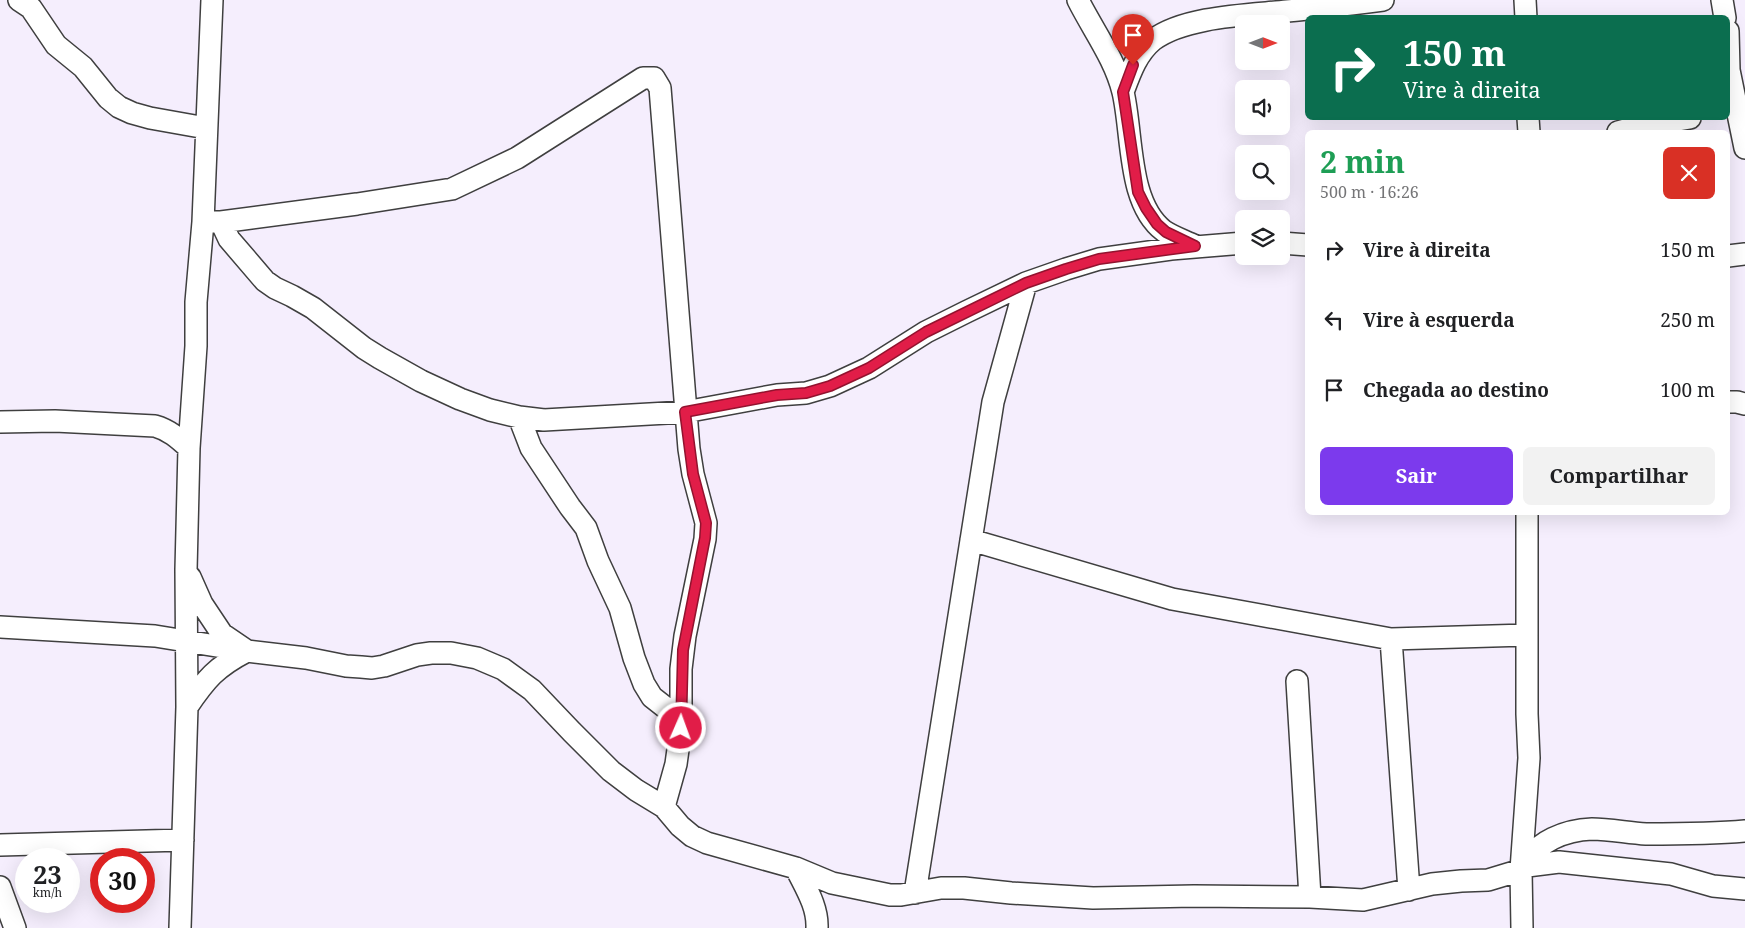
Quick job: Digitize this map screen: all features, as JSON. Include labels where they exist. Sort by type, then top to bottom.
[{"type":"street","points":[[18,0],[31,8],[56,45],[83,67],[108,98],[120,107],[132,113],[150,118],[206,128]]},
{"type":"street","points":[[180,928],[187,707],[186,570],[196,346],[196,302],[212,222],[206,128],[212,0]]},
{"type":"street","points":[[1078,0],[1110,58],[1123,92],[1138,192],[1157,224],[1166,232],[1195,246]]},
{"type":"street","points":[[1123,92],[1133,65],[1147,46],[1154,39],[1176,29],[1215,18],[1382,0]]},
{"type":"street","points":[[1722,0],[1724,15]]},
{"type":"street","points":[[1730,76],[1745,148]]},
{"type":"street","points":[[212,222],[357,204],[452,189],[517,158],[643,78],[654,78],[660,88],[678,295],[685,412],[693,474],[706,523],[705,538],[683,650],[681,715],[676,764],[664,807]]},
{"type":"street","points":[[1626,130],[1678,120]]},
{"type":"street","points":[[212,222],[265,281],[313,308],[364,348],[420,381],[460,399],[490,410],[544,420],[685,412],[777,395],[806,393],[830,386],[869,368],[934,328],[1026,283],[1066,269],[1099,259],[1195,246],[1235,244]]},
{"type":"street","points":[[1290,244],[1305,245]]},
{"type":"street","points":[[1730,256],[1745,254]]},
{"type":"street","points":[[915,893],[994,402],[1026,283]]},
{"type":"street","points":[[1730,402],[1745,404]]},
{"type":"street","points":[[520,417],[531,448],[586,528],[598,562],[620,608],[628,642],[644,684],[652,697],[666,708],[681,715]]},
{"type":"street","points":[[0,422],[55,421],[155,426],[165,429],[190,448]]},
{"type":"street","points":[[1522,928],[1529,758],[1528,515]]},
{"type":"street","points":[[971,540],[1172,599],[1391,639],[1528,635]]},
{"type":"street","points":[[186,570],[202,604],[222,634],[247,651]]},
{"type":"street","points":[[0,627],[124,633],[186,640],[346,666],[372,668],[417,655],[431,653],[477,658],[503,669],[532,690],[611,771],[636,790],[664,807],[680,826],[692,836],[707,843],[796,868],[832,882],[890,895],[941,888],[964,888],[1093,898],[1149,896],[1363,900],[1432,884],[1488,880],[1524,868],[1559,862],[1671,874],[1713,886],[1745,889]]},
{"type":"street","points":[[1391,639],[1409,890]]},
{"type":"street","points":[[187,707],[210,675],[222,665],[247,651]]},
{"type":"street","points":[[1297,681],[1310,898]]},
{"type":"street","points":[[1524,868],[1530,856],[1539,846],[1564,834],[1591,829],[1644,834],[1745,831]]},
{"type":"street","points":[[0,845],[183,840]]},
{"type":"street","points":[[796,868],[815,908],[816,928]]},
{"type":"street","points":[[1488,880],[1522,905]]},
{"type":"street","points":[[0,887],[15,928]]},
{"type":"route","points":[[681,728],[681,669],[683,650],[705,538],[706,523],[693,474],[685,412],[777,395],[806,393],[830,386],[869,368],[926,332],[1026,283],[1099,259],[1195,246],[1166,232],[1157,224],[1138,192],[1123,92],[1133,65]]}]
